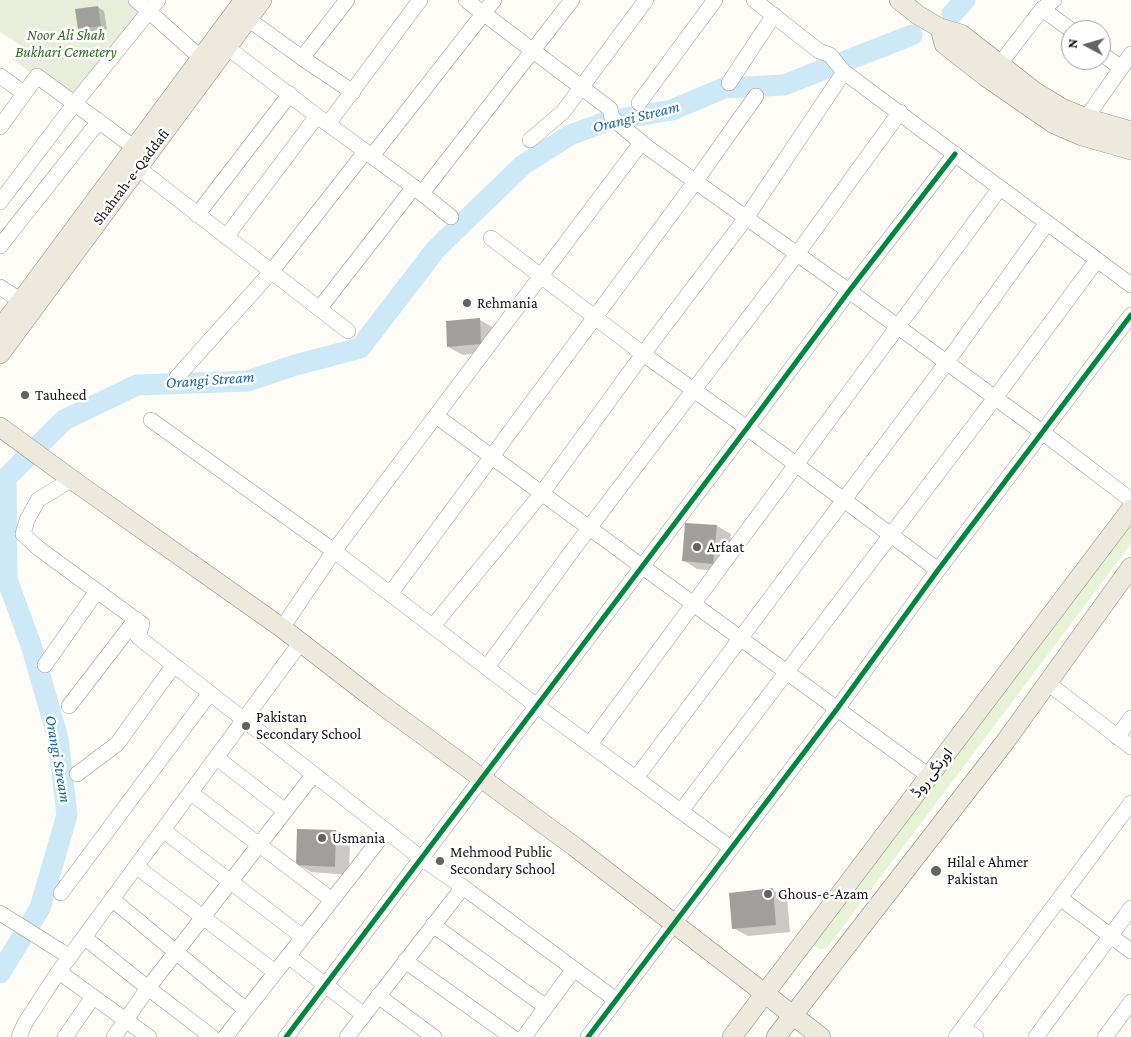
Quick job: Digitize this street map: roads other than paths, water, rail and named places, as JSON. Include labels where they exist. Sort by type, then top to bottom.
[{"type":"main road","name":"Shahrah-e-Qaddafi","points":[[0,329],[244,0]]},
{"type":"main road","name":"Shahrah-e-Qaddafi","points":[[0,354],[262,0]]},
{"type":"main road","points":[[900,0],[918,15],[940,28],[960,34],[1034,91],[1062,108],[1086,118],[1131,131]]},
{"type":"main road","points":[[940,28],[944,44],[986,77],[1054,124],[1082,136],[1131,150]]},
{"type":"main road","points":[[0,427],[301,642],[575,847],[821,1037]]},
{"type":"main road","name":"اورنگی روڈ","points":[[732,1037],[764,992],[1131,509]]},
{"type":"main road","points":[[776,1037],[1049,684],[1131,567]]},
{"type":"street","points":[[136,0],[154,5],[200,58]]},
{"type":"street","points":[[302,58],[347,0]]},
{"type":"street","points":[[226,237],[323,120],[353,92],[420,0]]},
{"type":"street","points":[[466,0],[610,109],[612,118],[644,145],[899,327],[1131,500]]},
{"type":"street","points":[[177,377],[271,272],[494,0]]},
{"type":"street","points":[[319,309],[572,0]]},
{"type":"street","points":[[530,140],[563,112],[646,0]]},
{"type":"street","points":[[639,103],[715,0]]},
{"type":"street","points":[[754,0],[819,51],[830,55],[844,72],[1131,286]]},
{"type":"street","points":[[999,65],[1048,4],[1062,20]]},
{"type":"street","points":[[0,202],[75,103],[154,5]]},
{"type":"street","points":[[729,83],[774,15]]},
{"type":"street","points":[[248,19],[353,92]]},
{"type":"street","points":[[228,48],[451,216]]},
{"type":"street","points":[[1086,118],[1131,54]]},
{"type":"street","points":[[1111,60],[1121,68]]},
{"type":"street","points":[[433,626],[542,494],[643,354],[746,218],[844,72]]},
{"type":"street","points":[[0,76],[24,93]]},
{"type":"street","points":[[0,127],[37,76],[135,148]]},
{"type":"street","points":[[197,214],[290,94]]},
{"type":"street","points":[[390,594],[695,182],[756,96]]},
{"type":"street","points":[[487,667],[798,254],[900,112]]},
{"type":"street","points":[[0,246],[99,120]]},
{"type":"street","points":[[282,628],[334,551],[540,276],[644,145]]},
{"type":"street","points":[[286,1037],[849,291],[955,154]]},
{"type":"street","points":[[138,168],[348,331]]},
{"type":"street","points":[[590,744],[1000,188]]},
{"type":"street","points":[[636,778],[947,362],[1047,223]]},
{"type":"street","points":[[491,238],[643,354],[747,428],[938,570]]},
{"type":"street","points":[[681,811],[995,398],[1097,260]]},
{"type":"street","points":[[0,287],[21,301]]},
{"type":"street","points":[[588,1037],[837,709],[938,570],[1131,315]]},
{"type":"street","points":[[436,416],[930,776]]},
{"type":"street","points":[[151,420],[334,551],[537,706],[731,848]]},
{"type":"street","points":[[75,481],[38,500],[27,520],[23,534],[38,548],[142,624],[138,637],[421,858],[616,1000]]},
{"type":"street","points":[[46,665],[97,590]]},
{"type":"street","points":[[69,706],[136,619]]},
{"type":"street","points":[[18,1037],[25,1022],[58,972],[245,721],[301,642]]},
{"type":"street","points":[[76,774],[116,744],[174,665]]},
{"type":"street","points":[[1049,684],[1131,747]]},
{"type":"street","points":[[61,893],[210,693]]},
{"type":"street","points":[[1117,737],[1131,718]]},
{"type":"street","points":[[217,758],[285,811]]},
{"type":"street","points":[[114,1037],[148,988],[314,774]]},
{"type":"street","points":[[191,794],[332,900]]},
{"type":"street","points":[[976,1037],[960,1032],[1131,803]]},
{"type":"street","points":[[164,831],[303,937]]},
{"type":"street","points":[[225,1037],[386,831]]},
{"type":"street","points":[[137,867],[275,972]]},
{"type":"street","points":[[354,1035],[364,1015],[463,887]]},
{"type":"street","points":[[1060,898],[1131,951]]},
{"type":"street","points":[[113,900],[246,1010]]},
{"type":"street","points":[[1036,1037],[1131,908]]},
{"type":"street","points":[[5,916],[70,957]]},
{"type":"street","points":[[433,925],[546,1007]]},
{"type":"street","points":[[85,938],[212,1037]]},
{"type":"street","points":[[288,956],[364,1015]]},
{"type":"street","points":[[405,962],[512,1037]]},
{"type":"street","points":[[524,1037],[574,969]]},
{"type":"street","points":[[58,972],[149,1037]]},
{"type":"street","points":[[378,996],[434,1037]]},
{"type":"street","points":[[65,1037],[93,997]]},
{"type":"street","points":[[1105,1037],[1131,1002]]},
{"type":"waterway","name":"Orangi Stream","points":[[952,14],[965,0]]},
{"type":"waterway","name":"Orangi Stream","points":[[0,973],[40,908],[67,815],[58,738],[32,648],[7,579],[6,478],[64,420],[137,385],[248,381],[292,366],[360,348],[436,249],[523,165],[570,135],[608,121],[672,110],[724,88],[784,85],[912,35]]},
{"type":"place","name":"Rehmania","points":[[467,303]]},
{"type":"place","name":"Tauheed","points":[[25,395]]},
{"type":"place","name":"Arfaat","points":[[697,547]]},
{"type":"place","name":"Pakistan Secondary School","points":[[246,726]]},
{"type":"place","name":"Usmania","points":[[322,838]]},
{"type":"place","name":"Mehmood Public Secondary School","points":[[440,861]]},
{"type":"place","name":"Hilal e Ahmer Pakistan","points":[[936,871]]},
{"type":"place","name":"Ghous-e-Azam","points":[[768,894]]},
{"type":"park label","name":"Noor Ali Shah Bukhari Cemetery","points":[[66,44]]}]
